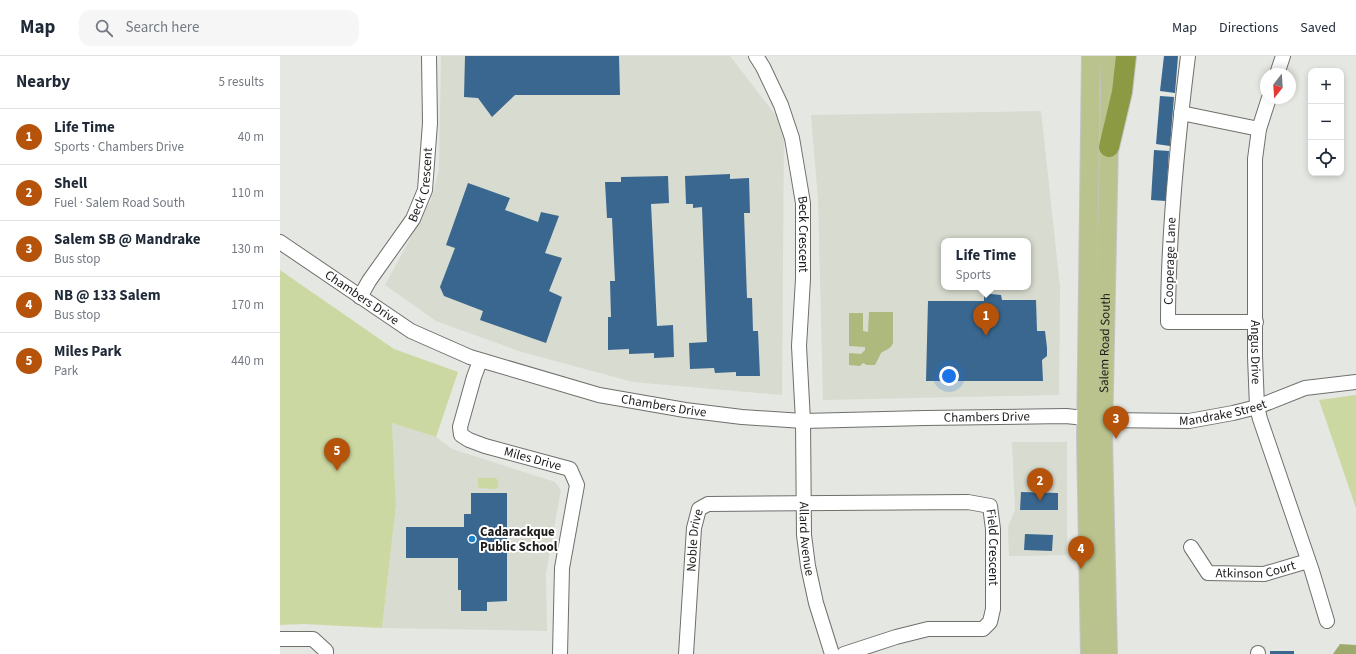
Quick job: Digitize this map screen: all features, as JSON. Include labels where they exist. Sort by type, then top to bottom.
[{"type":"highway","points":[[1109,147],[1122,92],[1126,56]]},
{"type":"main road","name":"Salem Road South","points":[[1091,56],[1095,419],[1108,654]]},
{"type":"main road","name":"Salem Road South","points":[[1090,654],[1095,419],[1109,147],[1110,56]]},
{"type":"street","name":"Beck Crescent","points":[[360,297],[369,281],[413,219],[424,190],[430,123],[429,56]]},
{"type":"street","name":"Beck Crescent","points":[[756,56],[763,67],[781,105],[792,138],[803,203],[803,279],[799,346],[803,421]]},
{"type":"street","name":"Cooperage Lane","points":[[1188,56],[1180,113],[1171,213],[1168,322],[1256,322]]},
{"type":"street","points":[[1279,68],[1283,56]]},
{"type":"street","name":"Angus Drive","points":[[1267,104],[1259,130],[1255,159],[1257,407],[1308,561],[1326,621]]},
{"type":"street","points":[[1180,113],[1259,130]]},
{"type":"street","name":"Chambers Drive","points":[[280,242],[411,331],[480,361],[599,395],[684,410],[742,418],[803,421],[1044,416],[1066,416],[1095,419]]},
{"type":"street","name":"Miles Drive","points":[[480,361],[460,427],[461,435],[468,440],[485,446],[570,469],[577,485],[562,568],[560,654]]},
{"type":"street","name":"Mandrake Street","points":[[1095,419],[1189,421],[1257,407],[1305,388],[1356,382]]},
{"type":"street","name":"Allard Avenue","points":[[803,421],[804,536],[808,566],[816,603],[832,654]]},
{"type":"street","name":"Field Crescent","points":[[803,504],[968,502],[990,506],[993,536],[993,610],[990,622],[983,629],[928,629],[896,637],[844,654]]},
{"type":"street","name":"Noble Drive","points":[[686,654],[694,528],[699,509],[708,504],[803,504]]},
{"type":"street","name":"Atkinson Court","points":[[1191,547],[1208,572],[1264,574],[1308,561]]},
{"type":"street","points":[[280,639],[313,639],[326,651],[326,654]]},
{"type":"shaded area","points":[[441,56],[730,56],[784,126],[782,395],[633,382],[522,352],[436,321],[385,285],[431,200],[439,170]]},
{"type":"shaded area","points":[[1041,111],[1060,287],[1059,395],[823,400],[818,199],[811,115]]},
{"type":"shaded area","points":[[280,270],[394,349],[458,372],[436,437],[392,423],[396,505],[382,628],[304,624],[280,625]]},
{"type":"shaded area","points":[[869,312],[893,312],[893,343],[889,348],[881,353],[875,365],[867,365],[863,363],[860,366],[849,365],[849,353],[861,354],[865,350],[865,347],[849,346],[849,313],[863,313],[863,331],[868,332]]},
{"type":"shaded area","points":[[1356,395],[1356,508],[1319,400]]},
{"type":"shaded area","name":"Cadarackque Public School","points":[[392,423],[436,437],[452,449],[555,482],[561,490],[546,573],[547,631],[382,628],[396,505]]},
{"type":"shaded area","points":[[1012,442],[1067,442],[1067,555],[1009,556],[1008,527],[1015,510]]},
{"type":"shaded area","points":[[478,478],[496,478],[498,481],[498,487],[496,489],[478,487]]},
{"type":"shaded area","points":[[1340,644],[1356,645],[1356,654],[1333,654]]},
{"type":"building","points":[[465,56],[619,56],[620,95],[515,95],[492,117],[478,98],[464,97]]},
{"type":"building","points":[[1164,56],[1178,56],[1175,93],[1160,91]]},
{"type":"building","points":[[1160,96],[1174,97],[1170,146],[1156,144]]},
{"type":"building","points":[[1154,150],[1169,151],[1166,201],[1151,200]]},
{"type":"building","points":[[730,174],[730,179],[749,178],[750,213],[744,213],[747,298],[752,298],[753,331],[758,331],[760,376],[736,376],[736,372],[715,373],[714,368],[690,369],[689,343],[707,342],[702,207],[693,208],[693,204],[686,204],[685,176]]},
{"type":"building","points":[[668,176],[669,203],[651,204],[657,326],[673,325],[674,357],[654,358],[654,353],[629,354],[629,349],[608,350],[608,317],[611,317],[610,281],[615,281],[612,218],[607,218],[605,182],[621,182],[621,177]]},
{"type":"building","points":[[468,183],[510,198],[505,210],[538,222],[541,212],[559,216],[545,253],[562,258],[549,291],[562,297],[546,343],[480,320],[483,311],[444,296],[440,287],[455,248],[446,245]]},
{"type":"building","points":[[984,295],[1001,295],[1002,300],[1036,300],[1037,331],[1045,331],[1047,348],[1047,356],[1042,360],[1043,381],[926,381],[928,301],[984,301]]},
{"type":"building","points":[[1021,492],[1058,493],[1058,510],[1020,510]]},
{"type":"building","points":[[471,493],[507,493],[507,601],[487,602],[487,611],[461,611],[461,590],[458,590],[458,558],[406,558],[406,527],[464,527],[464,514],[471,514]]},
{"type":"building","points":[[1025,534],[1053,535],[1052,551],[1024,550]]},
{"type":"building","points":[[1270,651],[1294,651],[1294,654],[1270,654]]},
{"type":"place","name":"Life Time","points":[[986,336]]},
{"type":"place","name":"Salem SB @ Mandrake","points":[[1116,439]]},
{"type":"place","name":"Miles Park","points":[[337,471]]},
{"type":"place","name":"Shell","points":[[1040,501]]},
{"type":"place","name":"Cadarackque Public School","points":[[472,539]]},
{"type":"place","name":"NB @ 133 Salem","points":[[1081,569]]}]
